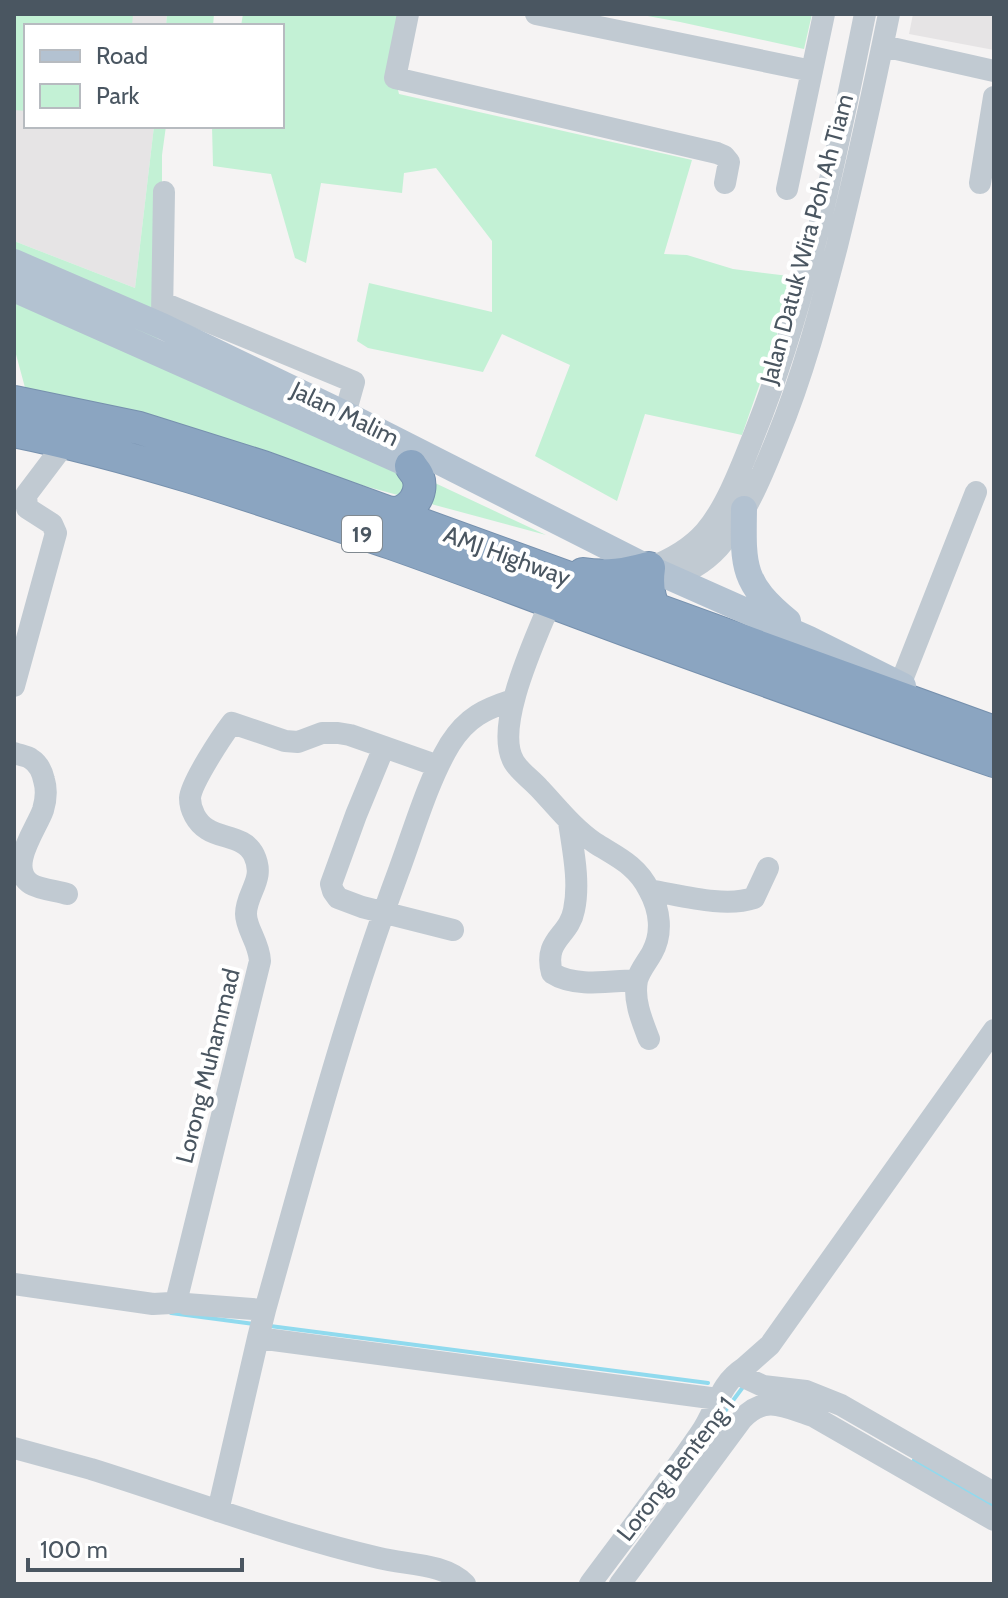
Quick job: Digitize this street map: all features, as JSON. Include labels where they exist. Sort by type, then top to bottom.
[{"type":"highway","name":"AMJ Highway","points":[[14,402],[139,428],[263,467],[491,550],[649,582],[957,719],[994,732]]},
{"type":"highway","name":"AMJ Highway","points":[[14,431],[66,442],[300,512],[994,761]]},
{"type":"highway","points":[[381,511],[405,511],[414,503],[419,491],[419,478],[411,466]]},
{"type":"highway","points":[[491,550],[576,573],[649,582],[675,638],[704,658]]},
{"type":"main road","name":"Jalan Malim","points":[[14,262],[162,314],[649,582]]},
{"type":"main road","name":"Jalan Malim","points":[[14,289],[411,466],[649,582],[809,639],[900,685],[957,719]]},
{"type":"main road","points":[[744,509],[744,559],[748,575],[769,605],[809,639]]},
{"type":"street","points":[[408,14],[395,78],[717,153],[729,162],[725,183]]},
{"type":"street","points":[[536,14],[812,71]]},
{"type":"street","points":[[787,189],[824,14]]},
{"type":"street","name":"Jalan Datuk Wira Poh Ah Tiam","points":[[649,582],[663,563],[693,544],[710,525],[742,466],[771,395],[799,303],[839,140],[865,14]]},
{"type":"street","name":"Jalan Datuk Wira Poh Ah Tiam","points":[[649,582],[685,573],[700,564],[723,542],[760,478],[792,403],[818,323],[861,149],[889,14]]},
{"type":"street","points":[[883,46],[994,71]]},
{"type":"street","points":[[980,183],[994,97]]},
{"type":"street","points":[[162,314],[164,192]]},
{"type":"street","points":[[14,686],[56,533],[52,524],[27,508],[26,495],[66,442]]},
{"type":"street","points":[[900,685],[976,492]]},
{"type":"street","points":[[551,601],[513,700],[508,723],[508,747],[515,764],[569,822],[595,843],[629,863],[649,890],[657,909],[657,942],[637,980],[639,1006],[649,1039]]},
{"type":"street","points":[[218,1511],[262,1323],[321,1109],[384,912],[438,766],[451,742],[477,714],[513,700]]},
{"type":"street","name":"Lorong Muhammad","points":[[180,1300],[178,1294],[260,961],[257,942],[246,916],[256,887],[256,859],[251,849],[241,841],[209,831],[200,824],[194,816],[190,796],[220,738],[232,723],[285,741],[298,742],[322,733],[338,733],[384,747]]},
{"type":"street","points":[[438,766],[384,747],[331,884],[338,898],[453,930]]},
{"type":"street","points":[[14,753],[31,759],[41,769],[46,791],[42,814],[27,840],[23,874],[30,884],[67,894]]},
{"type":"street","points":[[569,822],[576,899],[573,915],[551,949],[549,961],[552,973],[576,982],[637,980]]},
{"type":"street","points":[[649,890],[744,902],[754,898],[768,868]]},
{"type":"street","points":[[760,1385],[770,1345],[994,1030]]},
{"type":"street","points":[[14,1284],[153,1304],[180,1300],[262,1323],[718,1399]]},
{"type":"street","points":[[590,1584],[698,1437],[728,1381],[806,1391],[841,1405],[994,1493]]},
{"type":"street","name":"Lorong Benteng 1","points":[[760,1385],[994,1520]]},
{"type":"street","name":"Lorong Benteng 1","points":[[620,1584],[742,1419],[762,1404],[760,1385]]},
{"type":"street","points":[[14,1448],[380,1558],[448,1572],[465,1584]]},
{"type":"shaded area","points":[[14,14],[167,14],[166,24],[24,24],[24,128],[154,128],[135,288],[14,241]]},
{"type":"shaded area","points":[[913,14],[994,14],[994,50],[909,34]]},
{"type":"green space","points":[[14,14],[133,14],[132,24],[24,24],[24,111],[14,110]]},
{"type":"green space","points":[[167,14],[214,14],[213,24],[166,24]]},
{"type":"green space","points":[[243,14],[408,14],[395,78],[399,94],[692,160],[664,254],[687,255],[733,269],[797,277],[742,435],[645,414],[617,501],[535,456],[570,365],[502,334],[483,372],[368,348],[357,341],[369,283],[492,312],[492,241],[436,168],[404,173],[402,193],[321,183],[306,263],[295,258],[271,174],[213,166],[212,128],[284,128],[284,24],[241,24]]},
{"type":"green space","points":[[637,14],[812,14],[804,49]]},
{"type":"green space","points":[[154,128],[166,128],[162,155],[162,326],[153,351],[546,535],[27,395],[14,347],[14,241],[135,288]]},
{"type":"waterway","points":[[171,1313],[254,1324]]},
{"type":"waterway","points":[[270,1326],[708,1383]]},
{"type":"waterway","points":[[720,1418],[743,1387]]},
{"type":"waterway","points":[[914,1460],[994,1506]]}]
